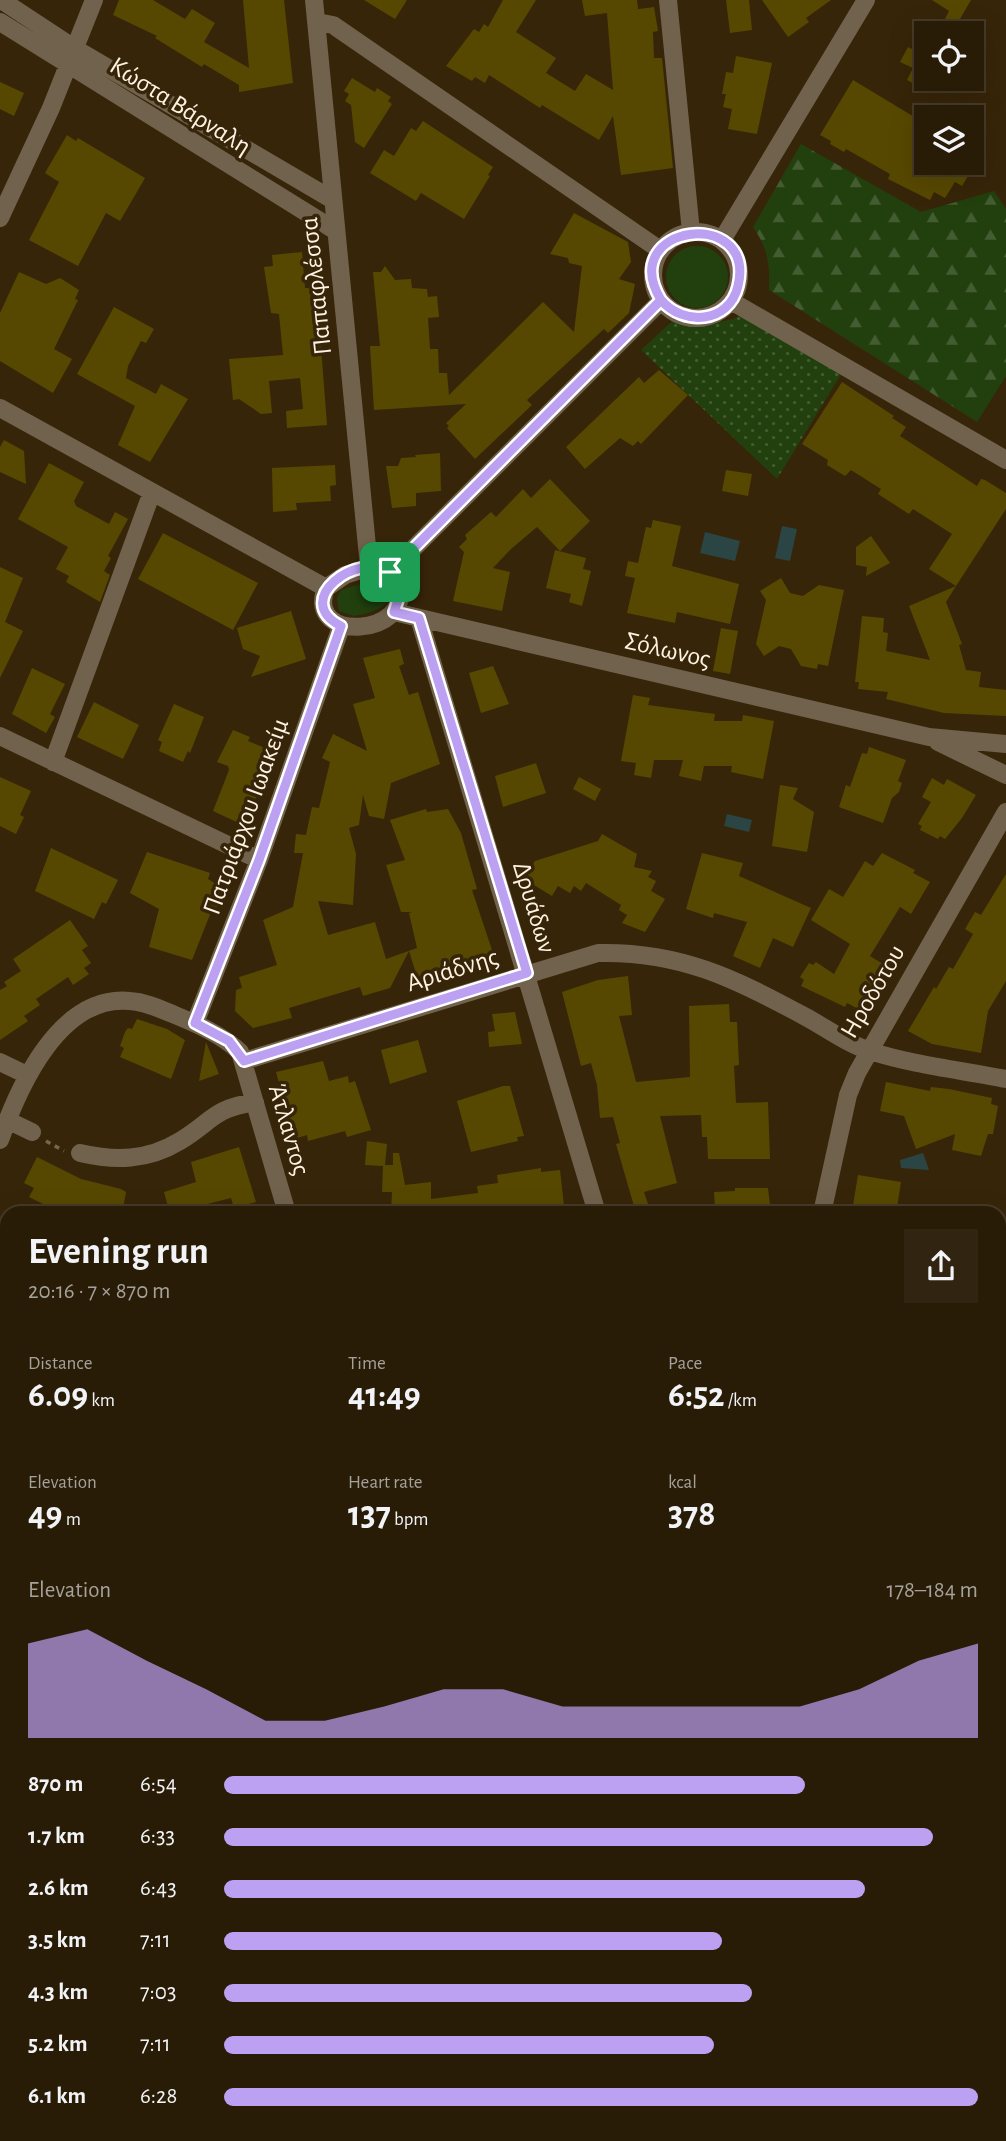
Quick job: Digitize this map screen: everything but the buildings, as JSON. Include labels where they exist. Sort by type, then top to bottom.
[{"type":"street","name":"Κώστα Βάρναλη","points":[[1,0],[74,48],[333,200]]},
{"type":"street","points":[[0,218],[94,0]]},
{"type":"street","name":"Παπαφλέσσα","points":[[314,0],[369,567]]},
{"type":"street","points":[[668,0],[691,232]]},
{"type":"street","points":[[722,240],[866,0]]},
{"type":"street","name":"Κώστα Βάρναλη","points":[[0,22],[336,231]]},
{"type":"street","points":[[317,22],[334,25],[660,250]]},
{"type":"street","points":[[691,232],[709,234],[722,240],[731,250],[738,266],[738,284],[731,300],[709,316],[691,318],[674,313],[661,300],[653,275],[660,250],[674,238],[691,232]]},
{"type":"street","points":[[390,572],[661,300]]},
{"type":"street","points":[[731,300],[1006,460]]},
{"type":"street","points":[[0,408],[326,589]]},
{"type":"street","points":[[53,762],[152,492]]},
{"type":"street","points":[[369,567],[390,572],[400,594],[394,612],[364,625],[341,626],[327,613],[323,602],[326,589],[336,579],[369,567]]},
{"type":"street","name":"Σόλωνος","points":[[394,612],[929,737],[1006,744]]},
{"type":"street","name":"Δρυάδων","points":[[419,618],[595,1206]]},
{"type":"street","name":"Πατριάρχου Ιωακείμ","points":[[195,1023],[259,860],[341,626]]},
{"type":"street","points":[[0,736],[259,860]]},
{"type":"street","name":"Σόλωνος","points":[[929,737],[1006,775]]},
{"type":"street","name":"Ηροδότου","points":[[824,1206],[848,1096],[868,1051],[1006,811]]},
{"type":"street","name":"Αριάδνης","points":[[244,1061],[598,953],[662,956],[705,969],[766,996],[868,1051],[1006,1079]]},
{"type":"street","name":"Άτλαντος","points":[[0,1140],[27,1075],[57,1034],[98,1004],[128,1000],[146,1004],[195,1023],[229,1041],[244,1061],[285,1206]]},
{"type":"street","points":[[0,1062],[27,1075]]},
{"type":"street","points":[[80,1153],[112,1160],[146,1154],[179,1142],[218,1111],[255,1102]]},
{"type":"street","points":[[7,1120],[32,1132]]},
{"type":"path","points":[[32,1132],[60,1150],[80,1153]]},
{"type":"green space","points":[[801,144],[921,212],[994,191],[1006,209],[1006,376],[977,422],[769,290],[767,257],[753,227]]},
{"type":"green space","points":[[697,246],[709,248],[719,255],[726,265],[726,289],[719,299],[709,306],[697,308],[685,306],[675,299],[668,289],[666,277],[668,265],[675,255],[685,248]]},
{"type":"green space","points":[[743,315],[846,366],[777,479],[641,350],[678,316],[711,322],[726,321]]},
{"type":"green space","points":[[377,579],[386,582],[390,590],[388,602],[369,613],[354,616],[339,611],[337,598],[341,590]]},
{"type":"water","points":[[782,526],[797,529],[790,561],[775,558]]},
{"type":"water","points":[[705,532],[740,541],[735,561],[700,553]]},
{"type":"water","points":[[727,814],[752,820],[749,832],[724,826]]},
{"type":"water","points":[[923,1153],[929,1170],[901,1168],[900,1160]]},
{"type":"route","points":[[390,572],[397,582],[400,594],[400,602],[394,612],[419,618],[527,973],[244,1061],[240,1052],[229,1041],[195,1023],[259,860],[341,626],[327,613],[323,602],[326,589],[336,579],[369,567],[374,566],[390,572],[661,300],[653,284],[653,266],[660,250],[667,243],[691,232],[709,234],[725,243],[736,258],[739,275],[736,293],[725,307],[709,316],[691,318],[674,313],[661,300],[457,504],[390,572]]}]
